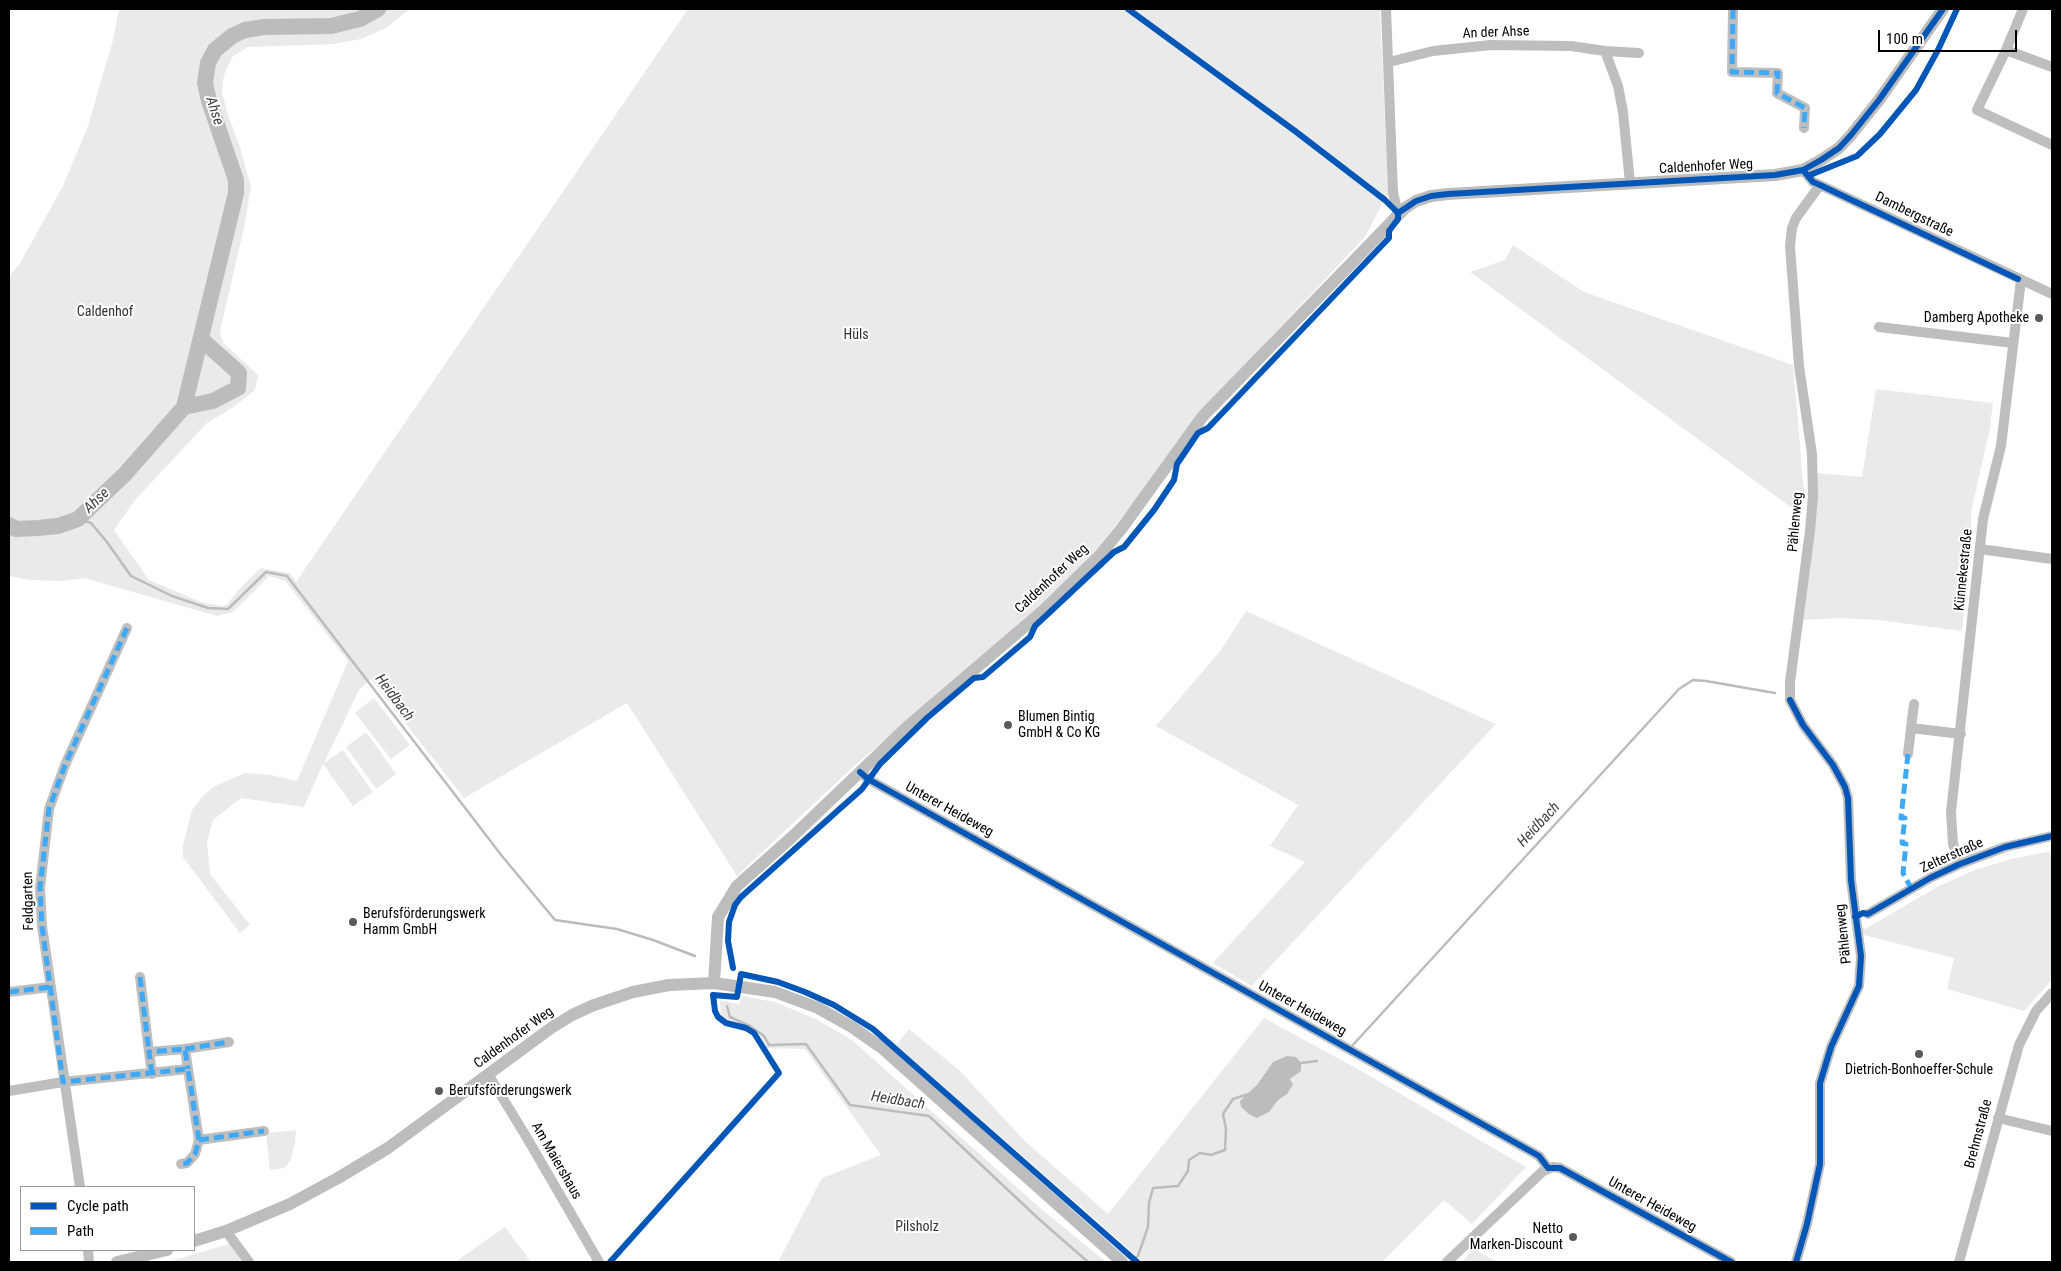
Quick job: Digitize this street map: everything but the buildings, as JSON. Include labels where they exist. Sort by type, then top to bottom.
[{"type":"main road","name":"Caldenhofer Weg","points":[[195,1241],[226,1231],[290,1204],[355,1168],[388,1148],[551,1028],[594,1005],[616,996],[651,988],[669,985],[714,984],[718,917],[737,886],[792,837],[907,727],[1044,610],[1100,555],[1133,514],[1203,416],[1398,213],[1416,201],[1448,194],[1774,175],[1803,170],[1822,160],[1838,148],[1850,135],[1879,100],[1943,9]]},
{"type":"main road","points":[[714,984],[775,992],[818,1008],[852,1027],[882,1048],[1121,1261]]},
{"type":"main road","points":[[117,1262],[163,1251]]},
{"type":"street","points":[[1386,9],[1392,193],[1398,213]]},
{"type":"street","points":[[1733,9],[1732,72],[1778,73],[1778,93],[1806,108],[1804,128]]},
{"type":"street","points":[[2023,9],[2006,50],[1977,110],[2052,145]]},
{"type":"street","name":"An der Ahse","points":[[1389,62],[1433,51],[1491,45],[1571,46],[1638,53]]},
{"type":"street","points":[[2006,50],[2052,67]]},
{"type":"street","points":[[1605,51],[1618,86],[1623,112],[1630,183]]},
{"type":"street","name":"Dambergstraße","points":[[1803,170],[1813,182],[2052,294]]},
{"type":"street","name":"Pählenweg","points":[[1796,1262],[1807,1224],[1820,1164],[1820,1083],[1831,1048],[1858,986],[1861,956],[1851,880],[1848,798],[1845,787],[1837,772],[1803,724],[1790,700],[1790,682],[1813,496],[1812,454],[1799,366],[1790,246],[1792,228],[1796,218],[1820,185]]},
{"type":"street","name":"Künnekestraße","points":[[1960,864],[1953,844],[1951,812],[1983,519],[2001,446],[2021,280]]},
{"type":"street","points":[[1879,327],[2013,343]]},
{"type":"street","points":[[1980,549],[2052,559]]},
{"type":"street","name":"Feldgarten","points":[[80,1186],[63,1082],[42,926],[40,888],[49,809],[65,765],[127,628]]},
{"type":"street","points":[[1908,754],[1914,704]]},
{"type":"street","points":[[1911,728],[1961,734]]},
{"type":"street","name":"Unterer Heideweg","points":[[860,772],[887,790],[1539,1156],[1548,1168],[1560,1168],[1731,1262]]},
{"type":"street","name":"Zelterstraße","points":[[1868,914],[1924,881],[1960,864],[2005,847],[2052,836]]},
{"type":"street","points":[[140,977],[152,1074]]},
{"type":"street","points":[[9,992],[51,987]]},
{"type":"street","name":"Brehmstraße","points":[[1959,1262],[2018,1044],[2036,1011],[2052,993]]},
{"type":"street","points":[[149,1052],[229,1042]]},
{"type":"street","points":[[181,1164],[187,1163],[195,1154],[199,1140],[185,1049]]},
{"type":"street","points":[[9,1092],[63,1082],[188,1069]]},
{"type":"street","name":"Am Maiershaus","points":[[488,1074],[599,1262]]},
{"type":"street","points":[[1998,1118],[2052,1131]]},
{"type":"street","points":[[199,1140],[264,1130]]},
{"type":"street","points":[[1447,1262],[1548,1168]]},
{"type":"street","points":[[226,1231],[249,1262]]},
{"type":"green space","name":"Hüls","points":[[119,9],[410,9],[386,28],[361,39],[334,44],[248,47],[232,57],[224,75],[222,93],[251,187],[244,228],[220,331],[223,343],[258,375],[255,390],[232,408],[207,423],[135,500],[114,530],[149,580],[201,602],[220,606],[227,605],[239,589],[261,568],[290,573],[296,582],[688,9],[1380,9],[1388,193],[1365,237],[1224,387],[1097,549],[1042,605],[853,767],[737,876],[627,703],[464,798],[371,679],[359,690],[324,763],[343,750],[373,792],[353,806],[323,764],[304,807],[241,798],[213,820],[207,842],[210,874],[250,925],[240,933],[183,857],[183,845],[192,810],[203,796],[215,786],[245,773],[271,775],[297,781],[348,661],[285,581],[269,576],[233,612],[217,616],[84,578],[62,581],[29,580],[9,576],[9,277],[20,263],[63,186],[88,126],[113,40]]},
{"type":"green space","points":[[1513,245],[1584,292],[1793,365],[1804,490],[1800,514],[1470,272],[1505,260]]},
{"type":"green space","points":[[1876,389],[1993,403],[1990,428],[1971,512],[1971,545],[1962,631],[1878,620],[1839,618],[1803,620],[1817,473],[1862,477]]},
{"type":"green space","points":[[1246,611],[1496,724],[1252,986],[1213,963],[1305,862],[1270,846],[1298,805],[1156,726],[1221,650]]},
{"type":"green space","points":[[374,698],[410,745],[391,759],[355,713]]},
{"type":"green space","points":[[366,732],[396,774],[376,789],[346,747]]},
{"type":"green space","points":[[2052,851],[2052,980],[2024,1011],[1947,989],[1954,958],[1860,934],[1862,927],[1865,929],[1937,887],[1972,871],[2011,859]]},
{"type":"green space","name":"Pilsholz","points":[[742,996],[775,1002],[816,1019],[852,1040],[1040,1208],[1106,1262],[778,1262],[822,1178],[881,1155],[805,1049],[767,1048],[760,1035],[750,1027],[721,1017],[720,1000],[739,1004]]},
{"type":"green space","points":[[1264,1018],[1356,1068],[1526,1167],[1472,1224],[1444,1200],[1382,1262],[1144,1262],[896,1045],[909,1029],[959,1070],[1025,1141],[1108,1214]]},
{"type":"green space","points":[[296,1130],[290,1161],[284,1168],[270,1170],[266,1133]]},
{"type":"green space","points":[[505,1227],[531,1262],[455,1262]]},
{"type":"green space","points":[[239,1241],[251,1262],[168,1262]]},
{"type":"green space","points":[[1473,1249],[1498,1262],[1462,1262]]},
{"type":"shaded area","points":[[1287,1056],[1296,1057],[1301,1063],[1301,1071],[1290,1079],[1293,1085],[1269,1112],[1257,1118],[1249,1114],[1241,1107],[1240,1101],[1257,1085],[1273,1062]]},
{"type":"waterway","name":"Ahse","points":[[9,525],[16,529],[38,528],[58,526],[78,519],[125,474],[184,407],[236,193],[236,180],[209,101],[205,83],[208,63],[215,50],[232,36],[245,30],[264,27],[331,26],[360,19],[378,9]]},
{"type":"waterway","name":"Ahse","points":[[184,407],[213,401],[238,388],[239,373],[201,339]]},
{"type":"waterway","name":"Heidbach","points":[[78,519],[91,523],[131,576],[172,596],[208,608],[228,609],[266,572],[287,576],[502,856],[555,920],[617,929],[695,956]]},
{"type":"waterway","name":"Heidbach","points":[[1351,1047],[1679,689],[1693,680],[1775,693]]},
{"type":"waterway","name":"Heidbach","points":[[727,1006],[730,1017],[750,1026],[764,1036],[769,1045],[806,1044],[850,1105],[929,1116],[1040,1220],[1088,1262]]},
{"type":"waterway","name":"Heidbach","points":[[1301,1063],[1317,1061]]},
{"type":"waterway","name":"Heidbach","points":[[1131,1262],[1138,1256],[1148,1227],[1149,1203],[1153,1188],[1178,1186],[1188,1171],[1189,1160],[1200,1153],[1211,1155],[1225,1150],[1226,1129],[1223,1114],[1233,1099],[1249,1094]]},
{"type":"marked path","points":[[1733,9],[1732,72],[1778,73],[1777,93],[1805,108],[1804,128]]},
{"type":"marked path","points":[[127,628],[65,765],[49,809],[40,888],[42,926],[63,1082],[188,1069],[199,1140],[195,1154],[187,1163],[181,1164]]},
{"type":"marked path","points":[[1908,754],[1901,818],[1905,818],[1902,843],[1906,844],[1903,873],[1911,888]]},
{"type":"marked path","points":[[140,977],[149,1052]]},
{"type":"marked path","points":[[9,992],[51,987]]},
{"type":"marked path","points":[[185,1049],[229,1042]]},
{"type":"marked path","points":[[152,1074],[149,1052],[185,1049],[188,1069]]},
{"type":"marked path","points":[[199,1140],[264,1131]]},
{"type":"cycle path","points":[[1128,9],[1295,131],[1385,200],[1398,213]]},
{"type":"cycle path","points":[[1398,213],[1416,201],[1431,196],[1448,194],[1775,175],[1803,170],[1839,148],[1851,135],[1879,100],[1943,9]]},
{"type":"cycle path","points":[[1810,175],[1857,156],[1880,134],[1916,90],[1938,50],[1957,9]]},
{"type":"cycle path","points":[[1803,170],[1813,182],[2018,279]]},
{"type":"cycle path","points":[[733,968],[728,941],[729,922],[735,905],[741,897],[862,789],[880,764],[927,718],[974,678],[983,677],[1030,637],[1035,626],[1114,552],[1124,547],[1154,510],[1174,480],[1177,464],[1198,433],[1208,428],[1389,238],[1389,231],[1398,219],[1398,213]]},
{"type":"cycle path","points":[[1790,700],[1803,725],[1833,765],[1845,787],[1848,798],[1851,880],[1861,956],[1859,986],[1831,1047],[1820,1083],[1820,1164],[1807,1224],[1796,1262]]},
{"type":"cycle path","points":[[860,772],[868,779],[1539,1156],[1548,1168],[1560,1168],[1731,1262]]},
{"type":"cycle path","points":[[1855,917],[1863,913],[1868,914],[1930,878],[1960,864],[2005,847],[2052,836]]},
{"type":"cycle path","points":[[610,1262],[779,1073],[754,1033],[746,1028],[726,1023],[718,1017],[715,1011],[713,995],[737,997],[741,974],[778,982],[805,992],[834,1005],[873,1029],[1137,1262]]},
{"type":"place","name":"Damberg Apotheke","points":[[2039,318]]},
{"type":"place","name":"Blumen Bintig GmbH & Co KG","points":[[1008,725]]},
{"type":"place","name":"Berufsförderungswerk Hamm GmbH","points":[[353,922]]},
{"type":"place","name":"Dietrich-Bonhoeffer-Schule","points":[[1919,1054]]},
{"type":"place","name":"Berufsförderungswerk","points":[[439,1091]]},
{"type":"place","name":"Netto Marken-Discount","points":[[1573,1237]]},
{"type":"park label","name":"Caldenhof","points":[[105,312]]}]
